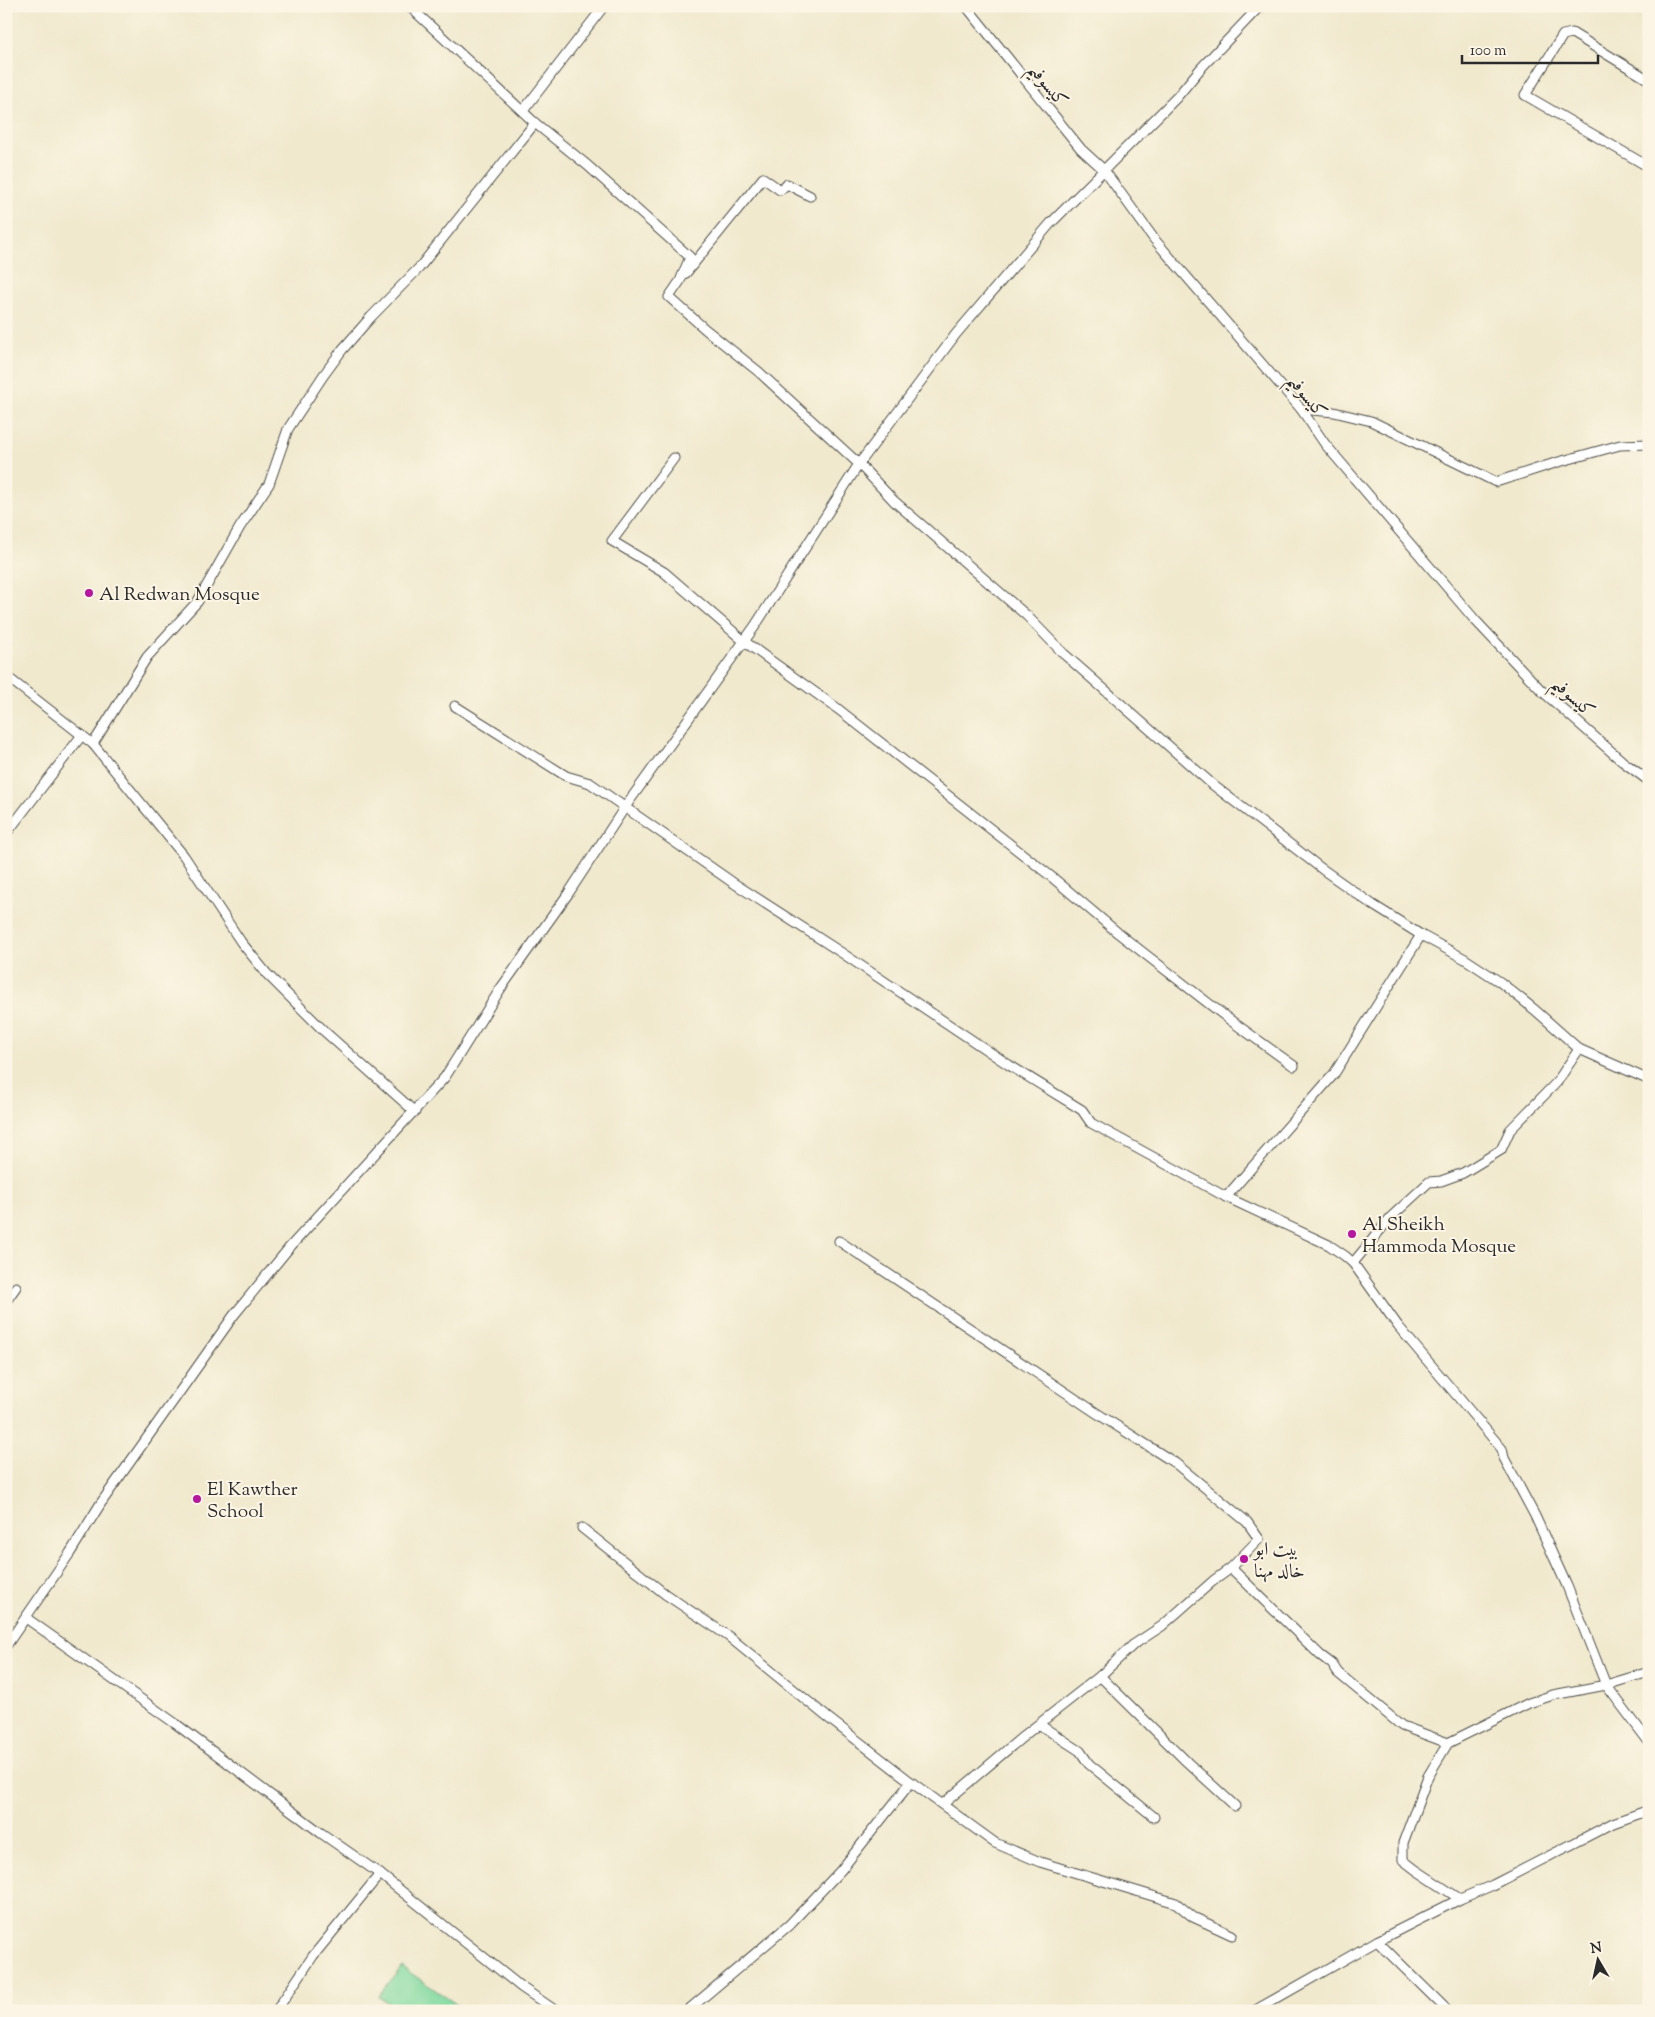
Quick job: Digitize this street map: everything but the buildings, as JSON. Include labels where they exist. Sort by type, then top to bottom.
[{"type":"street","points":[[409,6],[535,123],[594,171],[690,257],[680,281]]},
{"type":"street","points":[[523,111],[604,6]]},
{"type":"street","name":"كيسوفيم","points":[[966,6],[1081,149],[1104,170],[1159,245],[1301,409],[1325,444],[1482,627],[1541,690],[1622,761],[1649,781]]},
{"type":"street","points":[[6,1646],[70,1553],[101,1503],[234,1315],[289,1248],[445,1078],[501,988],[568,894],[624,807],[744,642],[859,464],[956,334],[1050,224],[1176,98],[1260,6]]},
{"type":"street","points":[[1649,80],[1572,33],[1563,35],[1525,95],[1649,167]]},
{"type":"street","points":[[93,744],[147,657],[198,601],[240,527],[269,484],[288,430],[295,416],[323,376],[342,350],[371,317],[419,268],[535,123]]},
{"type":"street","points":[[810,196],[787,184],[780,190],[763,178],[669,297],[705,329],[759,372],[859,464],[894,501],[1026,615],[1064,654],[1213,785],[1322,869],[1373,905],[1421,935],[1465,959],[1500,982],[1579,1049],[1649,1080]]},
{"type":"street","points":[[1301,409],[1334,412],[1371,421],[1496,482],[1620,445],[1649,444]]},
{"type":"street","points":[[674,458],[612,541],[664,572],[744,642],[838,709],[1053,878],[1118,933],[1230,1020],[1294,1066]]},
{"type":"street","points":[[6,676],[93,744],[184,856],[241,942],[267,974],[324,1031],[414,1112]]},
{"type":"street","points":[[455,706],[566,776],[590,783],[732,882],[1009,1065],[1082,1110],[1090,1123],[1226,1197],[1329,1245],[1353,1262],[1398,1326],[1502,1449],[1504,1458],[1535,1516],[1566,1586],[1606,1685],[1649,1742]]},
{"type":"street","points":[[6,834],[82,735]]},
{"type":"street","points":[[1226,1197],[1334,1074],[1421,935]]},
{"type":"street","points":[[1353,1262],[1391,1217],[1429,1182],[1441,1181],[1463,1173],[1501,1150],[1510,1130],[1557,1082],[1579,1049]]},
{"type":"street","points":[[838,1241],[1175,1463],[1247,1522],[1260,1539],[1231,1568],[1212,1581],[1162,1626],[1133,1645],[1100,1676],[1057,1708],[1040,1725],[1026,1734],[942,1804]]},
{"type":"street","points":[[6,1301],[16,1287]]},
{"type":"street","points":[[582,1528],[665,1594],[728,1636],[827,1717],[911,1782],[995,1843],[1040,1862],[1176,1903],[1193,1917],[1232,1936]]},
{"type":"street","points":[[1231,1568],[1320,1656],[1332,1664],[1338,1673],[1402,1726],[1448,1743]]},
{"type":"street","points":[[26,1618],[176,1724],[321,1833],[380,1874],[521,1987],[556,2011]]},
{"type":"street","points":[[1460,1899],[1404,1860],[1403,1843],[1428,1776],[1448,1743],[1529,1703],[1553,1695],[1606,1685],[1649,1672]]},
{"type":"street","points":[[1100,1676],[1187,1762],[1235,1806]]},
{"type":"street","points":[[1040,1725],[1080,1751],[1089,1764],[1154,1817]]},
{"type":"street","points":[[686,2011],[790,1925],[841,1870],[911,1782]]},
{"type":"street","points":[[1254,2011],[1377,1940],[1493,1885],[1613,1823],[1649,1810]]},
{"type":"street","points":[[276,2011],[313,1956],[380,1874]]},
{"type":"street","points":[[1377,1940],[1448,2011]]},
{"type":"green space","points":[[402,1967],[466,2011],[400,2011],[378,1996]]},
{"type":"place","name":"Al Redwan Mosque","points":[[89,593]]},
{"type":"place","name":"Al Sheikh Hammoda Mosque","points":[[1352,1234]]},
{"type":"place","name":"El Kawther School","points":[[197,1499]]},
{"type":"place","name":"بيت ابو خالد مهنا","points":[[1244,1559]]}]
